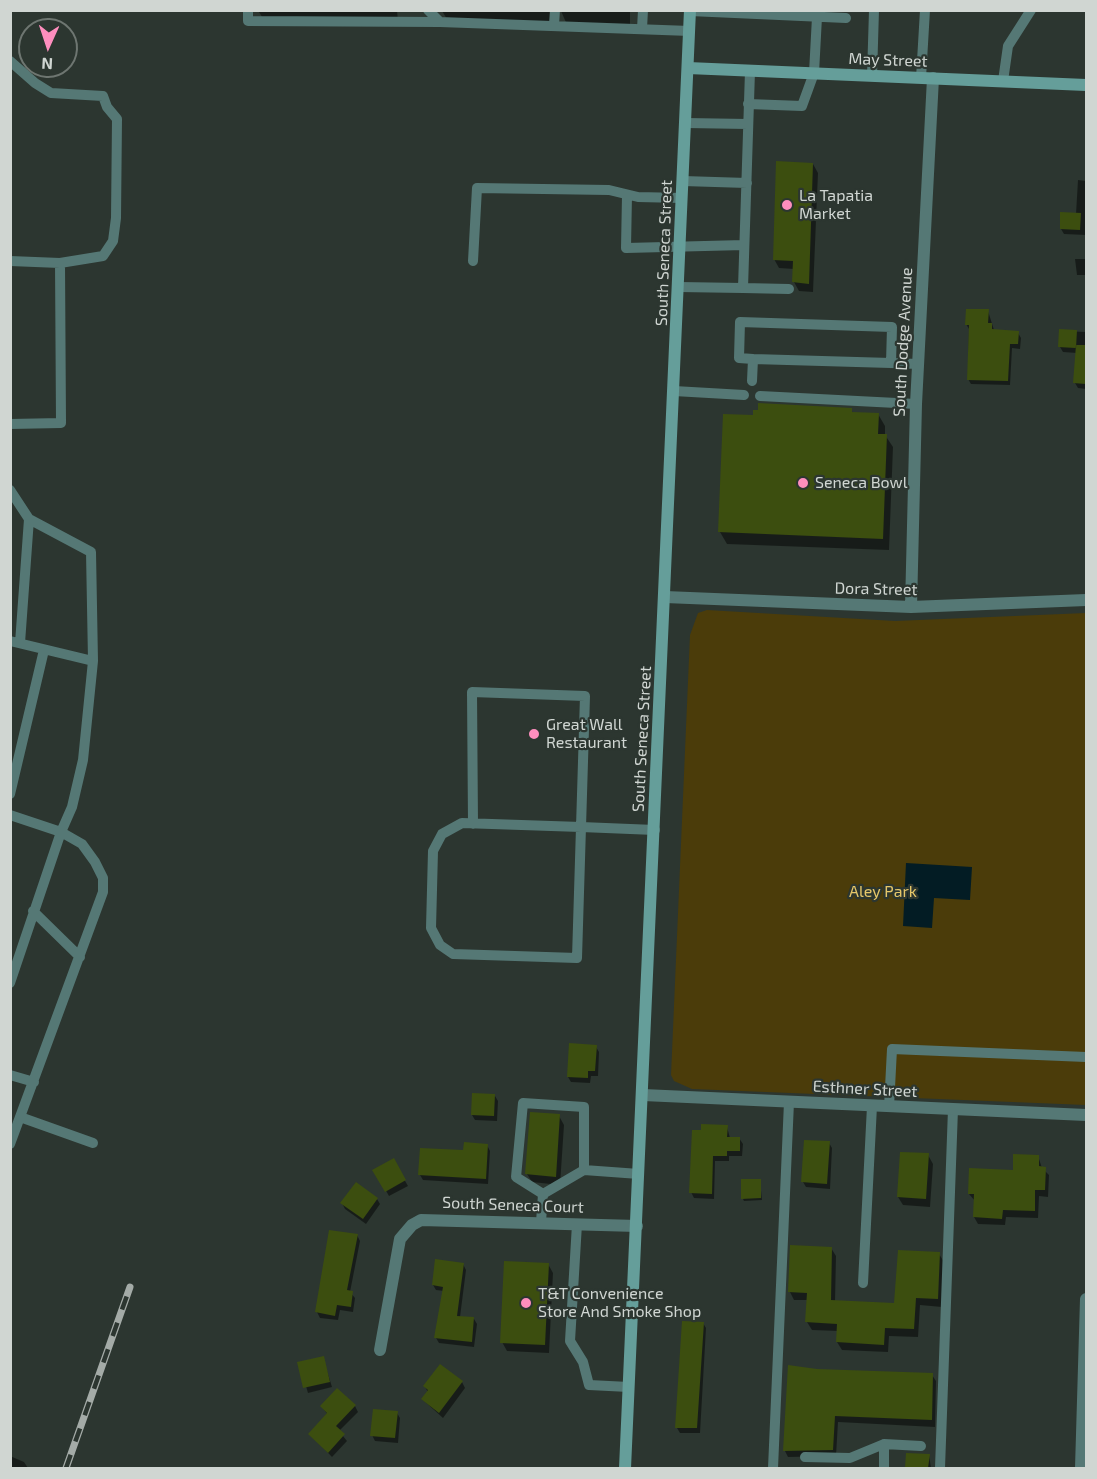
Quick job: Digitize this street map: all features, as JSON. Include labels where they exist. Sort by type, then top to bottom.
[{"type":"street","name":"South Seneca Street","points":[[625,1468],[690,11]]},
{"type":"street","name":"May Street","points":[[688,68],[1086,85]]},
{"type":"street","name":"South Dodge Avenue","points":[[911,607],[927,78]]},
{"type":"street","name":"Dora Street","points":[[665,597],[911,607],[1086,600]]},
{"type":"street","name":"Esthner Street","points":[[643,1095],[1086,1114]]},
{"type":"street","name":"South Seneca Court","points":[[380,1350],[400,1239],[412,1225],[430,1218],[637,1226]]},
{"type":"street","points":[[1081,1468],[1086,1299]]},
{"type":"lane","points":[[248,10],[248,21],[440,22],[690,31]]},
{"type":"lane","points":[[428,10],[440,22]]},
{"type":"lane","points":[[554,25],[555,10]]},
{"type":"lane","points":[[642,29],[643,10]]},
{"type":"lane","points":[[872,76],[874,10]]},
{"type":"lane","points":[[925,10],[927,78]]},
{"type":"lane","points":[[1003,81],[1008,46],[1031,10]]},
{"type":"lane","points":[[690,11],[846,18]]},
{"type":"lane","points":[[748,104],[802,106],[814,73],[817,17]]},
{"type":"lane","points":[[10,61],[35,83],[51,93],[103,96],[107,107],[117,119],[116,218],[113,241],[103,256],[60,263],[10,261]]},
{"type":"lane","points":[[743,288],[750,71]]},
{"type":"lane","points":[[686,123],[748,124]]},
{"type":"lane","points":[[683,181],[747,183]]},
{"type":"lane","points":[[473,261],[477,188],[609,190],[627,195],[682,198]]},
{"type":"lane","points":[[627,195],[626,248],[680,249],[744,245]]},
{"type":"lane","points":[[10,424],[61,423],[60,263]]},
{"type":"lane","points":[[679,287],[789,288]]},
{"type":"lane","points":[[891,363],[892,327],[740,322],[739,358],[918,364]]},
{"type":"lane","points":[[752,381],[753,359]]},
{"type":"lane","points":[[674,391],[744,395]]},
{"type":"lane","points":[[760,396],[916,404]]},
{"type":"lane","points":[[10,490],[29,519],[91,552],[93,661],[83,760],[72,807],[33,911],[10,983]]},
{"type":"lane","points":[[29,519],[15,642],[93,661]]},
{"type":"lane","points":[[10,794],[44,650]]},
{"type":"lane","points":[[473,824],[472,692],[585,696],[581,827],[578,958],[453,954],[440,945],[431,928],[433,851],[442,834],[462,823],[473,824],[581,827],[655,830]]},
{"type":"lane","points":[[10,815],[61,832],[82,844],[103,878],[104,892],[10,1144]]},
{"type":"lane","points":[[33,911],[80,957]]},
{"type":"lane","points":[[889,1107],[892,1049],[1086,1057]]},
{"type":"lane","points":[[10,1075],[34,1082]]},
{"type":"lane","points":[[773,1468],[789,1102]]},
{"type":"lane","points":[[543,1194],[516,1177],[523,1103],[584,1107],[584,1170]]},
{"type":"lane","points":[[863,1283],[872,1106]]},
{"type":"lane","points":[[940,1468],[953,1109]]},
{"type":"lane","points":[[20,1117],[93,1143]]},
{"type":"lane","points":[[543,1194],[584,1170],[639,1174]]},
{"type":"lane","points":[[541,1222],[543,1194]]},
{"type":"lane","points":[[577,1224],[570,1341],[583,1362],[589,1385],[629,1387]]},
{"type":"lane","points":[[884,1444],[884,1468]]},
{"type":"lane","points":[[805,1457],[850,1458],[884,1444],[921,1446]]},
{"type":"green space","name":"Aley Park","points":[[707,610],[895,621],[1086,613],[1086,1105],[692,1089],[674,1081],[671,1075],[690,635],[698,613]]},
{"type":"water","points":[[906,863],[972,867],[970,900],[934,898],[932,928],[903,926]]},
{"type":"building","points":[[776,161],[813,163],[809,284],[792,282],[793,261],[773,260]]},
{"type":"building","points":[[1060,212],[1081,213],[1080,230],[1060,229]]},
{"type":"building","points":[[966,309],[989,309],[988,323],[992,323],[992,329],[1019,331],[1018,344],[1010,344],[1008,381],[967,380],[969,325],[965,325]]},
{"type":"building","points":[[1059,329],[1077,330],[1076,348],[1058,347]]},
{"type":"building","points":[[1076,345],[1086,345],[1086,384],[1073,383]]},
{"type":"building","name":"Seneca Bowl","points":[[758,403],[852,408],[852,412],[879,413],[878,434],[887,434],[883,539],[718,532],[723,414],[753,415],[753,410],[758,410]]},
{"type":"building","points":[[569,1043],[597,1045],[595,1071],[588,1071],[588,1078],[567,1077]]},
{"type":"building","points":[[472,1093],[495,1094],[494,1116],[471,1115]]},
{"type":"building","points":[[530,1112],[560,1114],[556,1177],[525,1174]]},
{"type":"building","points":[[701,1124],[728,1125],[727,1137],[740,1137],[740,1151],[727,1151],[727,1156],[713,1156],[712,1194],[689,1193],[692,1130],[701,1130]]},
{"type":"building","points":[[804,1140],[830,1141],[827,1184],[801,1182]]},
{"type":"building","points":[[464,1142],[488,1144],[486,1179],[418,1175],[420,1148],[463,1150]]},
{"type":"building","points":[[900,1152],[929,1153],[926,1199],[897,1197]]},
{"type":"building","points":[[1013,1154],[1039,1155],[1039,1166],[1046,1167],[1045,1190],[1035,1190],[1035,1211],[1003,1210],[1002,1219],[973,1217],[974,1194],[968,1194],[969,1168],[1013,1170]]},
{"type":"building","points":[[394,1158],[406,1180],[385,1192],[372,1170]]},
{"type":"building","points":[[741,1179],[761,1179],[761,1198],[741,1199]]},
{"type":"building","points":[[356,1182],[378,1198],[363,1219],[340,1203]]},
{"type":"building","points":[[329,1230],[358,1234],[347,1290],[353,1291],[351,1307],[337,1305],[335,1316],[315,1312]]},
{"type":"building","points":[[790,1245],[832,1247],[831,1300],[894,1303],[898,1250],[940,1252],[938,1299],[916,1298],[914,1329],[885,1328],[884,1345],[836,1342],[837,1324],[805,1322],[807,1293],[788,1292]]},
{"type":"building","points":[[435,1259],[464,1263],[457,1316],[474,1317],[472,1342],[434,1338],[443,1287],[432,1285]]},
{"type":"building","points":[[504,1261],[549,1263],[545,1345],[500,1343]]},
{"type":"building","points":[[682,1321],[704,1322],[697,1428],[675,1428]]},
{"type":"building","points":[[324,1356],[330,1382],[303,1388],[297,1362]]},
{"type":"building","points":[[440,1364],[463,1381],[439,1413],[421,1399],[428,1390],[423,1386]]},
{"type":"building","points":[[788,1365],[817,1369],[933,1373],[932,1420],[835,1416],[833,1450],[783,1451]]},
{"type":"building","points":[[337,1388],[356,1405],[336,1426],[345,1434],[328,1453],[308,1434],[327,1413],[320,1406]]},
{"type":"building","points":[[373,1409],[398,1411],[395,1438],[370,1436]]},
{"type":"building","points":[[906,1453],[930,1454],[928,1468],[905,1468]]},
{"type":"railway","points":[[66,1468],[130,1287]]},
{"type":"place","name":"La Tapatia Market","points":[[787,205]]},
{"type":"place","name":"Seneca Bowl","points":[[803,483]]},
{"type":"place","name":"Great Wall Restaurant","points":[[534,734]]},
{"type":"place","name":"T&T Convenience Store And Smoke Shop","points":[[526,1303]]}]
